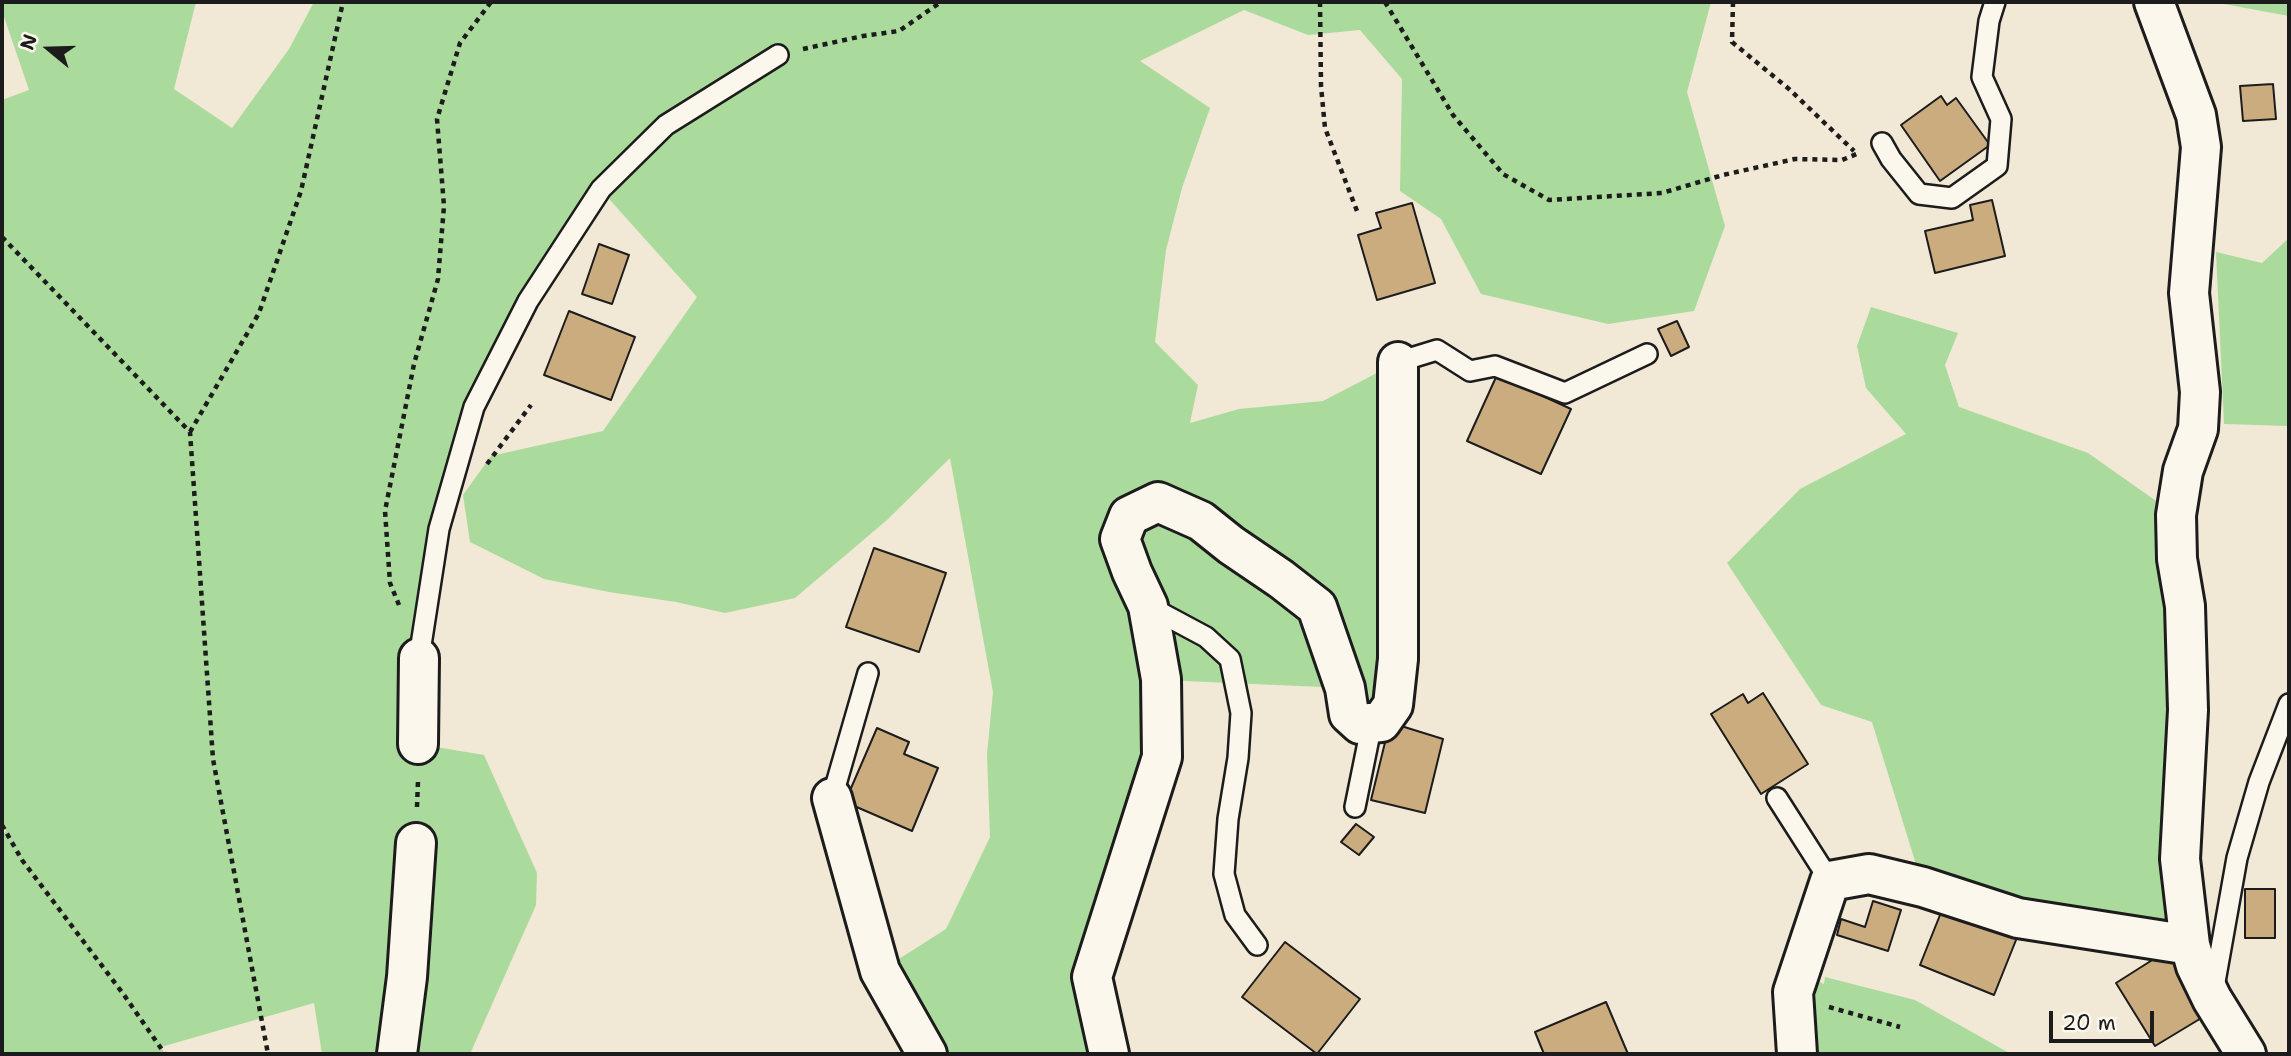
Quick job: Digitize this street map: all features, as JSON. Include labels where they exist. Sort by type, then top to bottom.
[{"type":"street","points":[[2154,2],[2196,115],[2201,146],[2189,293],[2200,392],[2198,429],[2183,471],[2176,515],[2176,559],[2185,606],[2188,710],[2180,859],[2190,945],[2196,966],[2212,999],[2246,1054]]},
{"type":"street","points":[[1109,1054],[1092,977],[1162,757],[1161,679],[1148,606],[1120,539],[1129,516],[1158,502],[1201,520],[1317,607],[1345,688],[1349,714],[1360,724],[1381,722],[1393,705],[1398,659],[1398,362]]},
{"type":"street","points":[[418,744],[419,658]]},
{"type":"street","points":[[832,798],[880,971],[927,1054]]},
{"type":"street","points":[[397,1054],[407,977],[416,843]]},
{"type":"street","points":[[1797,1054],[1793,992],[1830,881],[1869,874],[1923,887],[2018,918],[2190,945]]},
{"type":"lane","points":[[1882,143],[1891,159],[1919,194],[1952,198],[1997,166],[2001,119],[1982,77],[1989,21],[1995,2]]},
{"type":"lane","points":[[419,658],[439,528],[474,407],[528,301],[601,189],[638,152],[666,125],[778,55]]},
{"type":"lane","points":[[1398,362],[1437,351],[1470,371],[1495,366],[1565,393],[1647,354]]},
{"type":"lane","points":[[1148,606],[1206,637],[1230,659],[1241,713],[1224,874],[1236,915],[1257,945]]},
{"type":"lane","points":[[832,798],[868,673]]},
{"type":"lane","points":[[2212,999],[2237,858],[2259,782],[2289,704]]},
{"type":"lane","points":[[1355,807],[1372,723]]},
{"type":"lane","points":[[1777,799],[1830,881]]},
{"type":"path","points":[[268,1054],[213,759],[190,432],[259,313],[301,191],[343,2]]},
{"type":"path","points":[[419,658],[390,583],[385,511],[414,365],[438,279],[444,206],[437,119],[460,43],[491,2]]},
{"type":"path","points":[[778,55],[899,31],[941,2]]},
{"type":"path","points":[[1320,2],[1321,86],[1325,128],[1357,211]]},
{"type":"path","points":[[1385,2],[1453,115],[1503,174],[1549,200],[1662,193],[1723,175],[1795,159],[1842,160],[1882,143]]},
{"type":"path","points":[[1733,2],[1732,42],[1789,89],[1858,154]]},
{"type":"path","points":[[2,237],[190,432]]},
{"type":"path","points":[[416,843],[418,744]]},
{"type":"path","points":[[2,825],[22,860],[165,1054]]},
{"type":"path","points":[[1793,992],[1814,1003],[1900,1027]]},
{"type":"green space","points":[[2,2],[196,2],[174,89],[232,128],[289,49],[314,2],[1711,2],[1687,92],[1725,226],[1694,311],[1608,324],[1481,294],[1441,219],[1400,191],[1402,79],[1360,30],[1308,35],[1244,10],[1140,61],[1210,108],[1182,188],[1166,250],[1155,342],[1198,385],[1190,423],[1239,409],[1323,401],[1398,362],[1381,722],[1345,688],[1162,680],[1092,977],[1109,1054],[927,1054],[880,971],[946,929],[990,837],[987,754],[993,692],[950,458],[887,520],[795,598],[725,613],[544,579],[470,542],[463,495],[491,456],[603,431],[697,297],[601,190],[474,407],[439,529],[418,744],[484,755],[537,873],[536,905],[470,1054],[322,1054],[314,1003],[161,1047],[165,1054],[2,1054],[2,835],[6,831],[2,825],[2,100],[29,90],[2,11]]},
{"type":"green space","points":[[2213,2],[2289,2],[2289,16]]},
{"type":"green space","points":[[2289,238],[2289,426],[2224,424],[2216,252],[2262,263]]},
{"type":"green space","points":[[1871,307],[1958,333],[1945,365],[1959,407],[2088,453],[2176,515],[2190,945],[1923,887],[1872,722],[1821,705],[1727,563],[1800,489],[1906,434],[1866,388],[1857,346]]},
{"type":"green space","points":[[1825,977],[1915,1000],[2011,1054],[1809,1054],[1817,981],[1824,984]]},
{"type":"building","points":[[2273,84],[2276,119],[2243,121],[2240,86]]},
{"type":"building","points":[[1941,96],[1947,105],[1956,98],[1990,145],[1940,181],[1901,125]]},
{"type":"building","points":[[1992,200],[2005,256],[1935,273],[1925,231],[1973,220],[1970,205]]},
{"type":"building","points":[[1412,203],[1435,283],[1377,300],[1358,235],[1381,228],[1376,213]]},
{"type":"building","points":[[599,244],[629,255],[612,304],[582,294]]},
{"type":"building","points":[[569,311],[635,337],[611,400],[544,375]]},
{"type":"building","points":[[1677,321],[1689,347],[1671,356],[1658,329]]},
{"type":"building","points":[[1497,375],[1571,409],[1541,474],[1467,441]]},
{"type":"building","points":[[874,548],[946,573],[919,652],[846,627]]},
{"type":"building","points":[[1763,693],[1808,764],[1761,794],[1711,714],[1743,694],[1748,703]]},
{"type":"building","points":[[1398,725],[1443,739],[1425,813],[1371,800],[1389,726]]},
{"type":"building","points":[[877,728],[909,742],[904,754],[938,768],[912,831],[845,802]]},
{"type":"building","points":[[1356,824],[1374,837],[1359,855],[1341,842]]},
{"type":"building","points":[[2245,889],[2275,889],[2275,938],[2245,938]]},
{"type":"building","points":[[1946,900],[2020,930],[1994,995],[1920,965]]},
{"type":"building","points":[[1873,901],[1901,910],[1888,951],[1837,935],[1841,919],[1865,927]]},
{"type":"building","points":[[1285,942],[1360,999],[1317,1054],[1242,997]]},
{"type":"building","points":[[2168,950],[2208,1014],[2155,1046],[2116,983]]},
{"type":"building","points":[[1606,1002],[1628,1054],[1544,1054],[1535,1032]]}]
